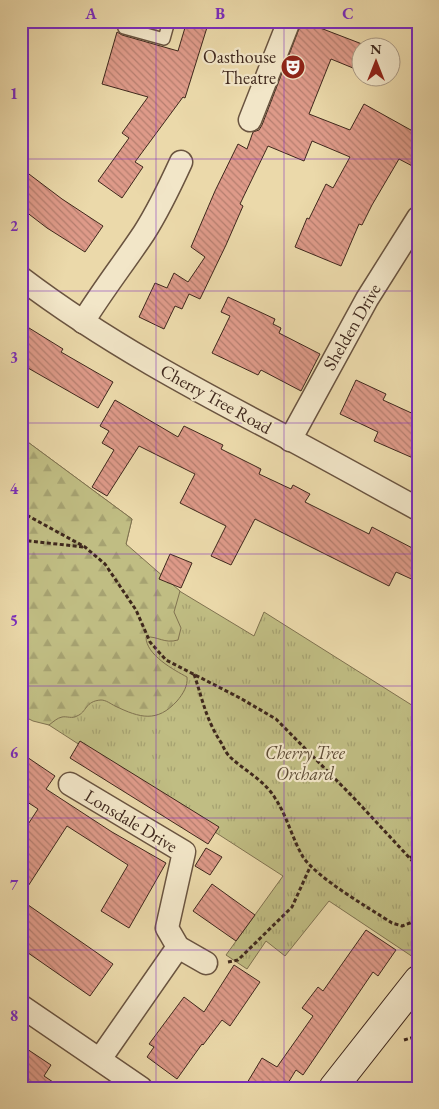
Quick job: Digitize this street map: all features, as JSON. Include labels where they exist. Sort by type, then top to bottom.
[{"type":"street","points":[[250,120],[289,21]]},
{"type":"street","points":[[83,322],[145,231],[165,196],[181,162]]},
{"type":"street","name":"Shelden Drive","points":[[290,440],[367,298],[418,218]]},
{"type":"street","name":"Cherry Tree Road","points":[[21,278],[83,322],[175,378],[418,509]]},
{"type":"street","name":"Lonsdale Drive","points":[[70,784],[184,852],[167,928],[178,947]]},
{"type":"street","points":[[100,1059],[178,947],[206,962]]},
{"type":"street","points":[[333,1088],[415,989]]},
{"type":"street","points":[[21,1006],[141,1088]]},
{"type":"lane","points":[[126,21],[124,28],[164,39],[169,21]]},
{"type":"path","points":[[21,512],[85,547],[105,564],[136,610],[150,642],[166,660],[276,719],[352,796],[418,867]]},
{"type":"path","points":[[21,540],[85,547]]},
{"type":"path","points":[[194,674],[205,713],[215,734],[229,756],[257,778],[275,797],[304,859],[322,875],[392,923],[402,926],[418,920]]},
{"type":"path","points":[[410,858],[418,852]]},
{"type":"path","points":[[206,962],[233,962],[242,957],[292,907],[311,865]]},
{"type":"green space","name":"Cherry Tree Orchard","points":[[21,437],[132,519],[123,557],[254,636],[264,612],[418,709],[418,951],[413,957],[329,901],[285,956],[266,941],[247,969],[226,955],[283,876],[21,707]]},
{"type":"green space","points":[[21,437],[132,519],[126,544],[180,591],[174,612],[181,628],[178,640],[165,641],[146,637],[147,644],[156,656],[168,666],[187,677],[186,687],[181,696],[170,708],[162,713],[148,716],[140,715],[101,700],[89,704],[77,716],[60,718],[49,725],[33,721],[21,715]]},
{"type":"building","points":[[187,21],[209,21],[185,98],[183,97],[135,162],[143,167],[122,198],[98,181],[129,138],[122,133],[148,97],[102,84],[117,32],[178,51]]},
{"type":"building","points":[[302,21],[352,40],[352,68],[331,59],[309,114],[350,130],[364,104],[418,134],[418,169],[399,159],[362,225],[359,224],[341,266],[295,247],[307,218],[309,219],[326,184],[333,188],[350,157],[312,141],[304,161],[268,146],[240,204],[243,206],[200,299],[189,294],[182,309],[175,306],[164,329],[139,317],[155,283],[167,288],[174,273],[188,282],[205,257],[191,247],[215,191],[238,144],[247,149],[253,132],[259,130]]},
{"type":"building","points":[[21,168],[62,199],[103,226],[85,252],[47,228],[21,208]]},
{"type":"building","points":[[228,297],[275,319],[273,324],[281,328],[279,333],[320,354],[301,391],[261,370],[258,375],[212,353],[230,316],[221,312]]},
{"type":"building","points":[[21,323],[63,349],[61,352],[113,382],[98,408],[21,364]]},
{"type":"building","points":[[356,380],[386,394],[383,400],[418,416],[418,448],[413,458],[374,441],[378,432],[340,414]]},
{"type":"building","points":[[115,400],[178,437],[184,426],[223,445],[221,449],[261,469],[259,474],[291,489],[293,485],[310,494],[305,502],[369,534],[372,527],[418,551],[418,582],[396,572],[389,586],[255,519],[231,565],[211,556],[226,526],[180,503],[195,474],[139,446],[107,496],[92,487],[114,450],[102,443],[109,431],[100,426]]},
{"type":"building","points":[[170,554],[192,563],[181,588],[159,579]]},
{"type":"building","points":[[80,741],[219,827],[208,844],[70,758]]},
{"type":"building","points":[[21,753],[55,776],[46,789],[112,832],[166,863],[129,928],[101,911],[128,865],[67,826],[21,897],[21,835],[38,809],[21,798]]},
{"type":"building","points":[[206,848],[222,857],[210,875],[195,866]]},
{"type":"building","points":[[212,884],[255,915],[236,941],[193,911]]},
{"type":"building","points":[[21,900],[113,964],[90,996],[21,948]]},
{"type":"building","points":[[366,930],[396,950],[378,976],[373,972],[303,1075],[296,1070],[285,1088],[244,1088],[262,1058],[277,1067],[313,1016],[302,1008],[318,987],[323,991]]},
{"type":"building","points":[[234,965],[260,982],[230,1026],[222,1020],[177,1079],[147,1057],[154,1047],[149,1044],[184,997],[204,1012]]},
{"type":"building","points":[[21,1045],[51,1065],[44,1076],[62,1088],[28,1088],[21,1083]]},
{"type":"place","name":"Oasthouse Theatre","points":[[293,67]]}]
